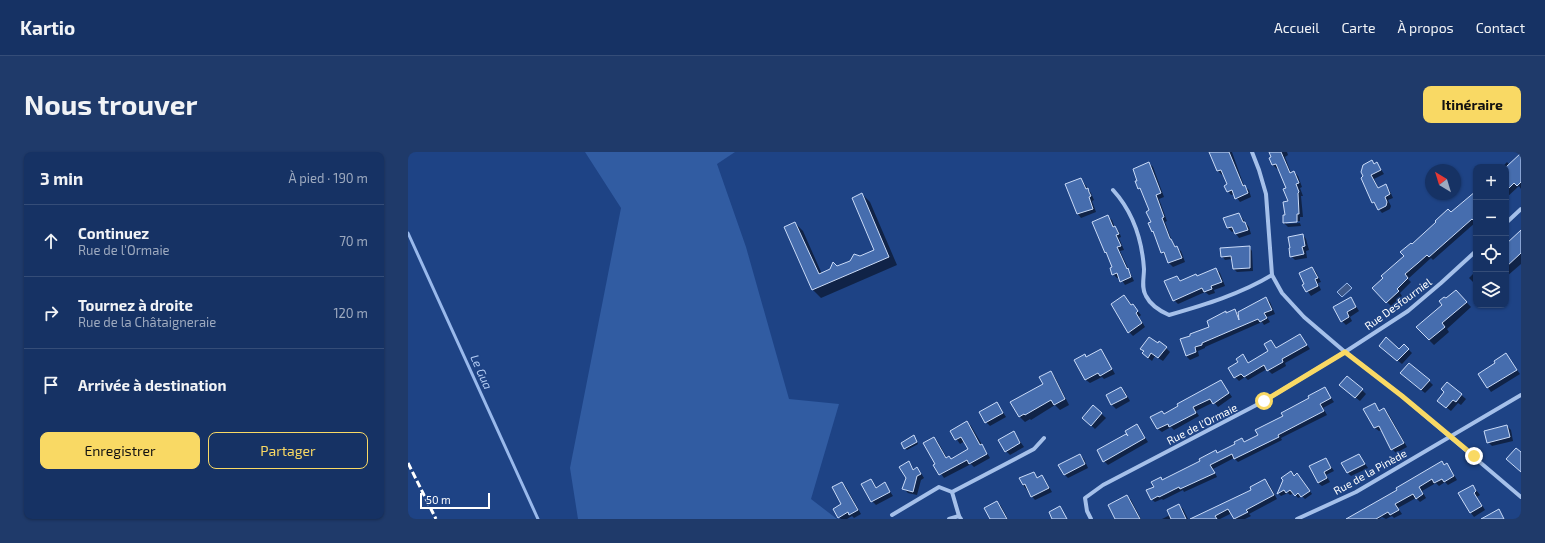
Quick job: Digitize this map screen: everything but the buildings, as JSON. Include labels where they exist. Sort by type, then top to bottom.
[{"type":"street","points":[[1252,152],[1266,194],[1272,275],[1282,293],[1304,317],[1345,352],[1402,396],[1521,497]]},
{"type":"street","points":[[1113,190],[1124,203],[1138,235],[1143,254],[1143,288],[1146,296],[1159,311],[1170,315],[1186,310],[1237,292],[1272,275]]},
{"type":"street","points":[[1509,220],[1521,209]]},
{"type":"street","name":"Rue Desfourniel","points":[[1345,352],[1408,311],[1473,254]]},
{"type":"street","name":"Rue de l'Ormaie","points":[[1091,519],[1087,511],[1085,498],[1103,485],[1264,401],[1345,352]]},
{"type":"street","name":"Rue de la Pinède","points":[[1297,519],[1356,492],[1521,395]]},
{"type":"street","points":[[892,515],[939,487],[952,492],[1034,450],[1044,438]]},
{"type":"street","points":[[949,519],[960,517],[952,492]]},
{"type":"shaded area","points":[[585,152],[735,152],[717,164],[746,247],[789,399],[839,404],[811,499],[837,519],[578,519],[570,468],[621,208]]},
{"type":"shaded area","points":[[1347,283],[1352,288],[1342,297],[1337,292]]},
{"type":"waterway","name":"Le Gua","points":[[408,233],[538,519]]},
{"type":"railway","points":[[408,463],[436,519]]},
{"type":"route","points":[[1264,401],[1345,352],[1402,396],[1474,456]]}]
